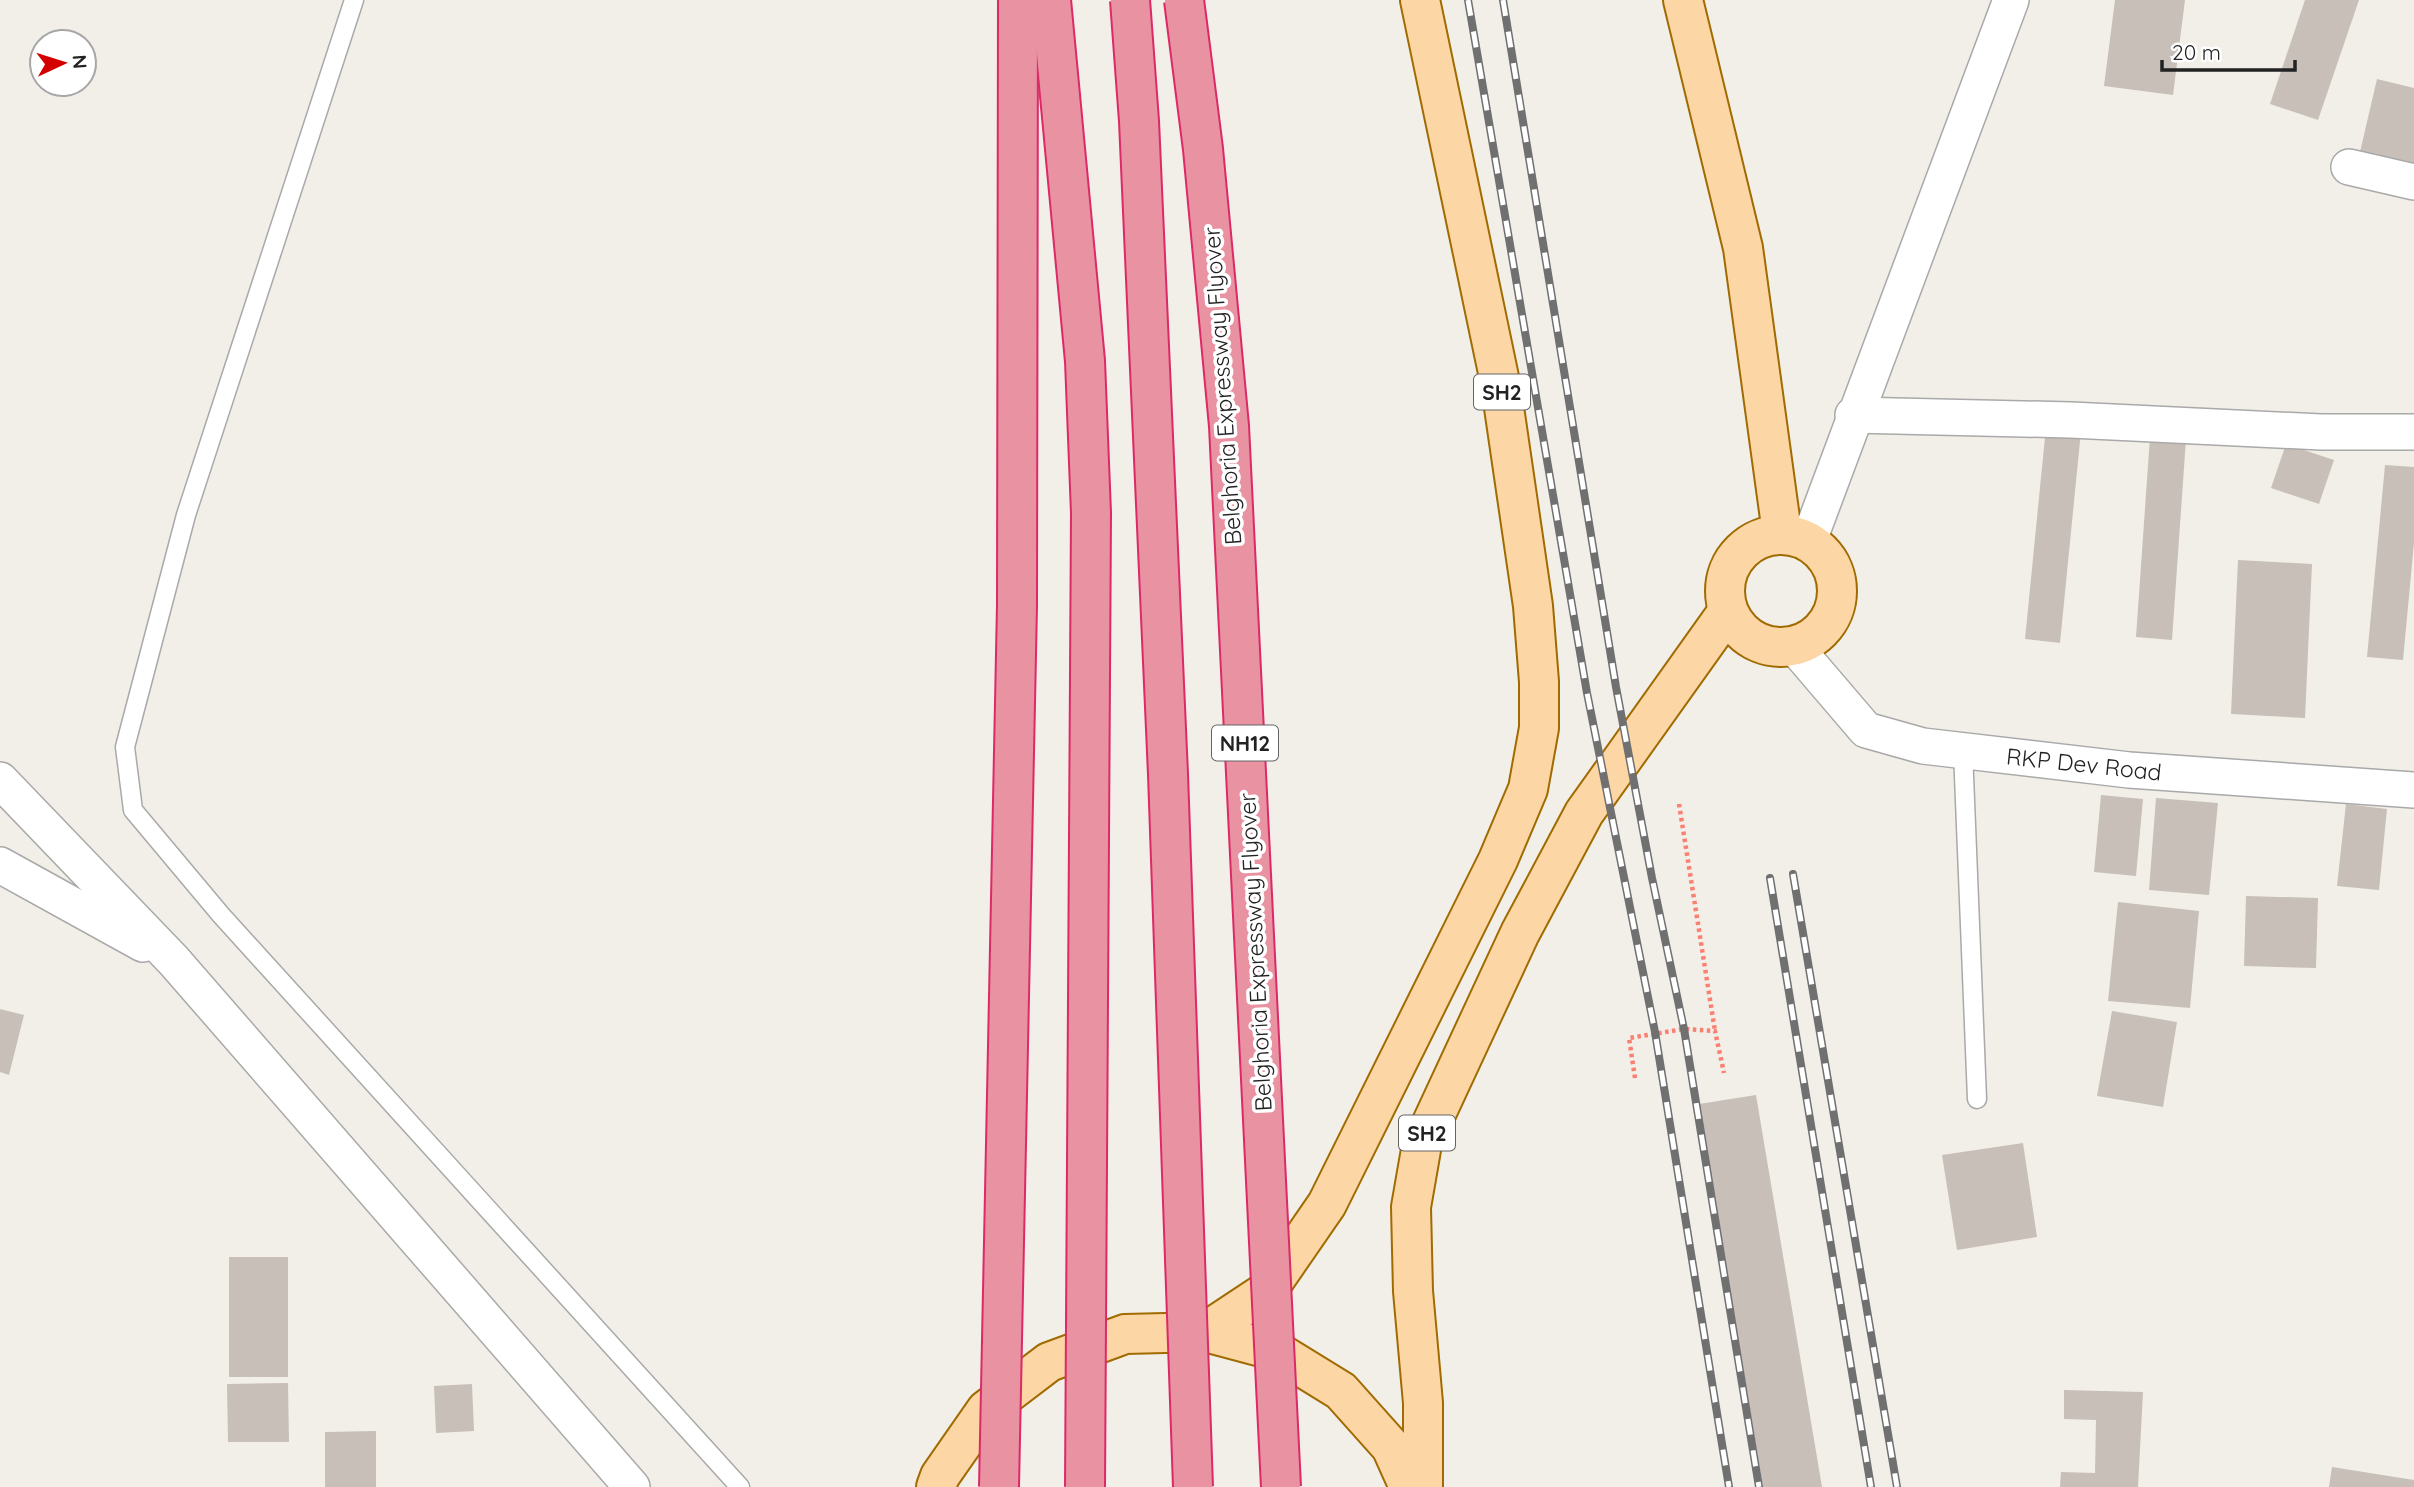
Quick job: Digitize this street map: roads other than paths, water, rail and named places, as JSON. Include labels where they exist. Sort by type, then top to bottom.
[{"type":"highway","points":[[999,1487],[1017,605],[1018,0]]},
{"type":"highway","points":[[1051,0],[1085,360],[1091,513],[1085,1487]]},
{"type":"highway","points":[[1130,0],[1139,121],[1167,760],[1193,1487]]},
{"type":"highway","name":"Belghoria Expressway Flyover","points":[[1184,0],[1203,149],[1229,426],[1280,1487]]},
{"type":"main road","name":"SH2","points":[[1205,1332],[1267,1291],[1327,1204],[1498,860],[1528,789],[1539,728],[1539,682],[1533,606],[1501,387],[1420,0]]},
{"type":"main road","points":[[1683,0],[1743,248],[1795,536]]},
{"type":"main road","points":[[1795,536],[1829,558],[1839,584],[1834,611],[1819,634],[1795,647],[1767,646],[1743,634],[1728,611],[1724,583],[1734,557],[1755,539],[1795,536]]},
{"type":"main road","name":"SH2","points":[[1423,1487],[1423,1403],[1413,1291],[1411,1207],[1422,1144],[1520,933],[1584,813],[1728,611]]},
{"type":"main road","points":[[1528,789],[1584,813]]},
{"type":"main road","points":[[936,1487],[940,1476],[986,1410],[1049,1362],[1125,1334],[1205,1332],[1276,1351],[1341,1391],[1391,1447],[1409,1487]]},
{"type":"street","points":[[1795,536],[1853,415],[2011,0]]},
{"type":"street","points":[[2349,167],[2414,182]]},
{"type":"street","points":[[1853,415],[2071,419],[2320,432],[2414,432]]},
{"type":"street","name":"RKP Dev Road","points":[[1795,647],[1866,730],[1923,746],[2129,770],[2414,790]]},
{"type":"street","points":[[0,780],[174,961],[632,1487]]},
{"type":"street","points":[[0,865],[174,961]]},
{"type":"lane","points":[[354,0],[187,515],[125,747],[133,810],[221,915],[740,1487]]},
{"type":"lane","points":[[1964,751],[1978,1099]]},
{"type":"railway","points":[[1468,0],[1587,693],[1655,1032],[1729,1487]]},
{"type":"railway","points":[[1503,0],[1616,687],[1684,1029],[1759,1487]]},
{"type":"railway","points":[[1793,874],[1897,1487]]},
{"type":"railway","points":[[1770,878],[1871,1487]]}]
